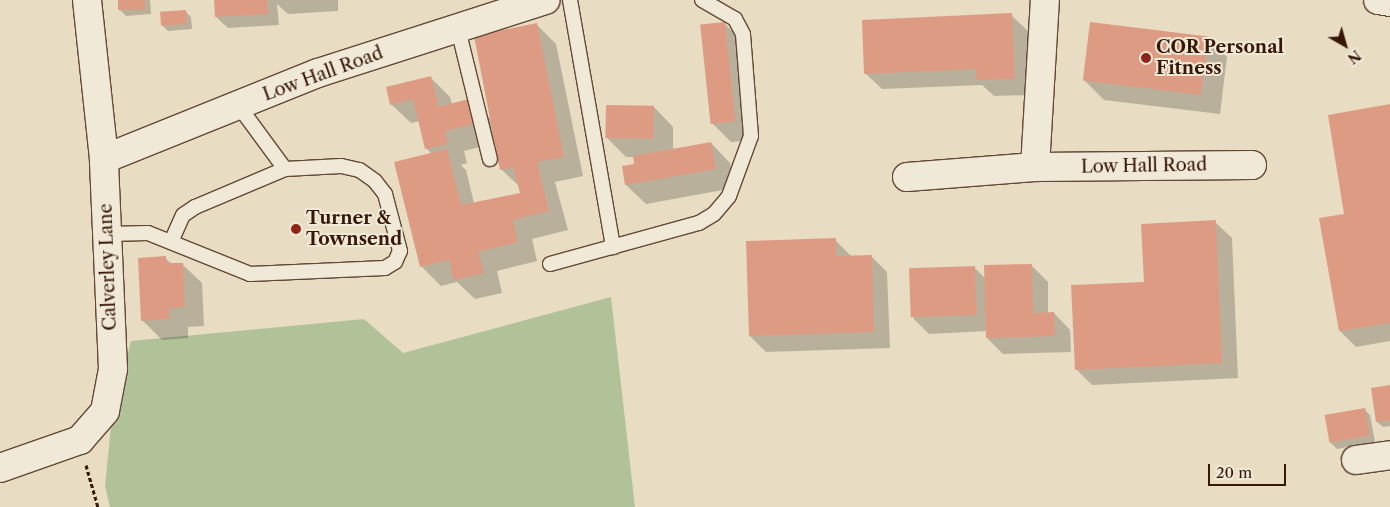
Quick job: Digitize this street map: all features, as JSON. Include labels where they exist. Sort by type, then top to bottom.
[{"type":"street","name":"Calverley Lane","points":[[0,468],[80,440],[105,411],[113,369],[104,159],[87,0]]},
{"type":"street","name":"Low Hall Road","points":[[104,159],[318,73],[546,0]]},
{"type":"street","points":[[1035,167],[1045,0]]},
{"type":"street","points":[[1378,0],[1390,2]]},
{"type":"street","name":"Low Hall Road","points":[[906,177],[1035,167],[1252,165]]},
{"type":"street","points":[[1356,460],[1390,455]]},
{"type":"lane","points":[[570,0],[613,247]]},
{"type":"lane","points":[[550,264],[699,223],[714,214],[729,196],[751,136],[752,121],[743,34],[735,20],[702,0]]},
{"type":"lane","points":[[458,28],[490,159]]},
{"type":"lane","points":[[238,106],[285,169]]},
{"type":"lane","points":[[107,234],[133,231],[172,240],[250,274],[385,268],[395,262],[400,251],[384,194],[376,181],[359,170],[341,166],[285,169],[194,207],[183,215],[172,240]]},
{"type":"path","points":[[80,440],[98,507]]},
{"type":"green space","points":[[611,297],[635,507],[110,507],[105,486],[111,426],[131,341],[364,319],[403,353]]},
{"type":"building","points":[[118,0],[145,0],[145,10],[118,10]]},
{"type":"building","points":[[214,0],[267,0],[268,14],[215,17]]},
{"type":"building","points":[[186,10],[187,24],[161,26],[160,12]]},
{"type":"building","points":[[1012,13],[1015,79],[976,80],[976,69],[864,74],[862,20]]},
{"type":"building","points":[[725,22],[735,121],[711,124],[700,25]]},
{"type":"building","name":"COR Personal Fitness","points":[[1090,22],[1208,37],[1201,95],[1083,81]]},
{"type":"building","points":[[537,23],[564,157],[537,162],[549,211],[513,220],[518,242],[478,252],[484,273],[454,280],[449,260],[420,267],[394,162],[447,149],[461,205],[520,193],[513,167],[500,170],[474,36]]},
{"type":"building","points":[[431,76],[439,107],[472,98],[478,123],[445,131],[448,144],[425,149],[413,99],[390,105],[386,87]]},
{"type":"building","points":[[1390,104],[1390,323],[1339,331],[1319,218],[1344,214],[1328,115]]},
{"type":"building","points":[[606,105],[654,106],[653,139],[605,138]]},
{"type":"building","points":[[711,142],[716,169],[625,185],[622,166],[634,164],[633,156]]},
{"type":"building","points":[[1216,220],[1222,363],[1075,370],[1071,285],[1144,282],[1141,224]]},
{"type":"building","points":[[836,238],[836,256],[872,255],[874,332],[749,336],[746,241]]},
{"type":"building","points":[[166,256],[166,263],[183,263],[185,307],[169,308],[169,319],[141,321],[138,258]]},
{"type":"building","points":[[1032,264],[1033,313],[1054,312],[1055,336],[986,338],[984,265]]},
{"type":"building","points":[[975,266],[977,315],[911,317],[909,268]]},
{"type":"building","points":[[1390,385],[1390,420],[1376,422],[1371,388]]},
{"type":"building","points":[[1365,408],[1370,436],[1329,443],[1325,415]]},
{"type":"place","name":"COR Personal Fitness","points":[[1146,58]]},
{"type":"place","name":"Turner & Townsend","points":[[296,229]]}]
